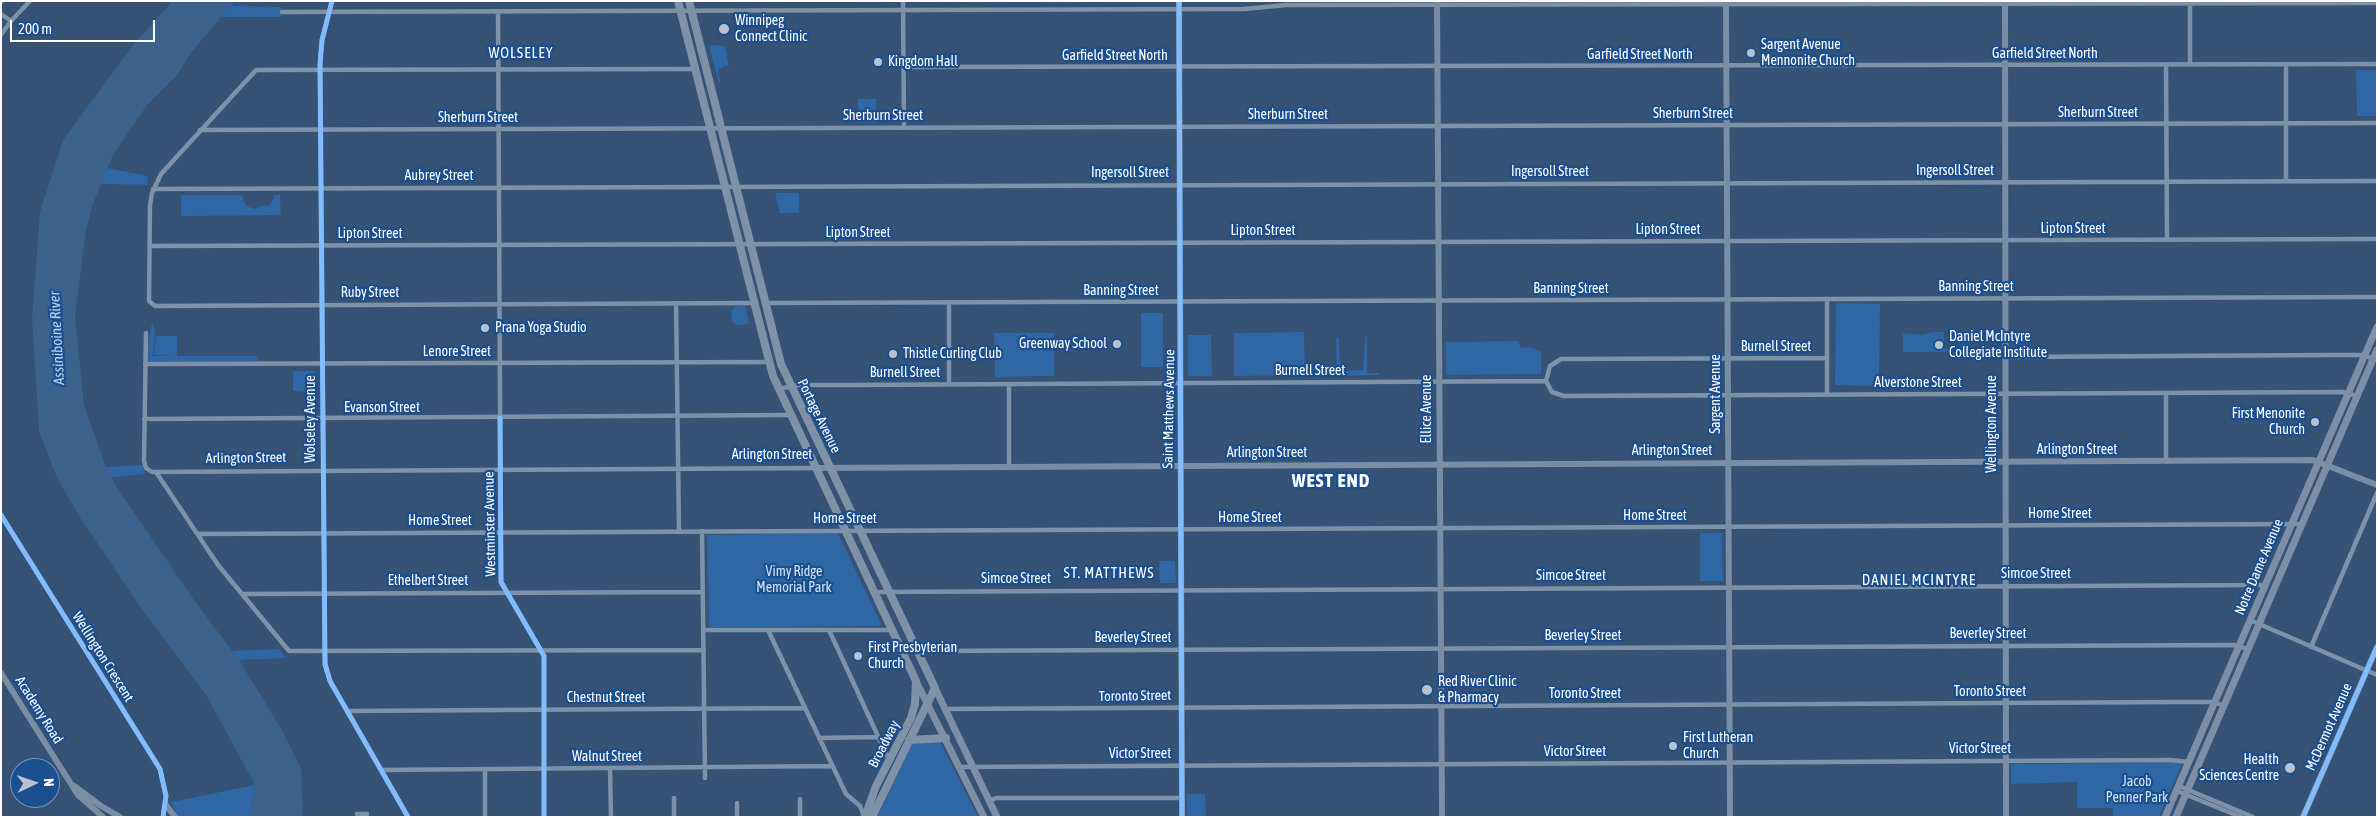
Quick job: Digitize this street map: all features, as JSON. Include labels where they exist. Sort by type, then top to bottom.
[{"type":"highway","name":"Portage Avenue","points":[[678,1],[769,362],[779,389],[894,630],[916,681]]},
{"type":"highway","name":"Portage Avenue","points":[[689,1],[778,354],[791,386],[935,688]]},
{"type":"highway","name":"Broadway","points":[[864,817],[870,800],[913,712],[916,681]]},
{"type":"highway","name":"Broadway","points":[[872,817],[935,688]]},
{"type":"highway","points":[[909,740],[946,738]]},
{"type":"main road","name":"Saint Matthews Avenue","points":[[1179,1],[1182,817]]},
{"type":"main road","name":"Wellington Avenue","points":[[2005,2],[2006,817]]},
{"type":"main road","name":"Ellice Avenue","points":[[1437,3],[1442,817]]},
{"type":"main road","name":"Sargent Avenue","points":[[1726,3],[1730,817]]},
{"type":"main road","name":"Notre Dame Avenue","points":[[2166,817],[2377,328]]},
{"type":"main road","name":"Notre Dame Avenue","points":[[2176,817],[2377,350]]},
{"type":"main road","name":"Arlington Street","points":[[817,468],[2318,461],[2377,485]]},
{"type":"main road","name":"McDermot Avenue","points":[[2303,817],[2377,647]]},
{"type":"main road","name":"Academy Road","points":[[1,673],[82,800],[103,817]]},
{"type":"main road","name":"Portage Avenue","points":[[916,681],[984,817]]},
{"type":"main road","name":"Portage Avenue","points":[[935,688],[997,817]]},
{"type":"main road","name":"Academy Road","points":[[73,785],[101,806],[120,817]]},
{"type":"main road","points":[[166,805],[175,817]]},
{"type":"street","points":[[1,35],[30,1]]},
{"type":"street","name":"Wolseley Avenue","points":[[332,1],[322,40],[320,70],[324,652],[327,675],[408,817]]},
{"type":"street","points":[[903,1],[904,127]]},
{"type":"street","points":[[2190,2],[2190,64]]},
{"type":"street","points":[[282,12],[1179,10],[1244,9],[1270,4],[1437,3],[2377,3]]},
{"type":"street","name":"Westminster Avenue","points":[[498,12],[502,582],[544,656],[544,817]]},
{"type":"street","points":[[1,14],[11,21]]},
{"type":"street","points":[[2286,64],[2286,181]]},
{"type":"street","name":"Garfield Street North","points":[[904,67],[2377,64]]},
{"type":"street","points":[[2166,65],[2167,240]]},
{"type":"street","points":[[150,246],[150,205],[153,189],[161,174],[256,70],[694,69]]},
{"type":"street","name":"Sherburn Street","points":[[200,130],[2377,123]]},
{"type":"street","name":"Ingersoll Street","points":[[724,186],[2377,181]]},
{"type":"street","name":"Aubrey Street","points":[[153,189],[724,186]]},
{"type":"street","name":"Lipton Street","points":[[150,246],[2377,239]]},
{"type":"street","name":"Ruby Street","points":[[150,246],[149,299],[151,304],[155,306],[753,303]]},
{"type":"street","name":"Banning Street","points":[[765,303],[2377,297]]},
{"type":"street","points":[[1827,299],[1827,395]]},
{"type":"street","points":[[949,302],[950,384]]},
{"type":"street","points":[[676,303],[679,531]]},
{"type":"street","points":[[146,333],[144,419],[144,461],[146,468],[154,472],[199,534],[218,565],[289,651],[704,650]]},
{"type":"street","points":[[2005,357],[2364,355],[2373,359]]},
{"type":"street","name":"Burnell Street","points":[[779,389],[791,386],[950,384],[1546,381],[1550,366],[1561,360],[1827,358]]},
{"type":"street","name":"Lenore Street","points":[[145,364],[769,362]]},
{"type":"street","name":"Alverstone Street","points":[[1546,381],[1550,391],[1560,396],[2349,392],[2357,396]]},
{"type":"street","points":[[1009,384],[1009,467]]},
{"type":"street","points":[[2166,393],[2166,462]]},
{"type":"street","name":"Evanson Street","points":[[144,419],[791,415]]},
{"type":"street","name":"Arlington Street","points":[[154,472],[817,468]]},
{"type":"street","points":[[2311,647],[2377,493]]},
{"type":"street","name":"Wellington Crescent","points":[[1,515],[158,765],[166,788],[164,817]]},
{"type":"street","name":"Home Street","points":[[199,534],[2302,524]]},
{"type":"street","points":[[702,531],[705,778]]},
{"type":"street","name":"Simcoe Street","points":[[876,592],[1730,586],[2266,585]]},
{"type":"street","name":"Ethelbert Street","points":[[243,594],[703,592]]},
{"type":"street","points":[[2250,620],[2377,675]]},
{"type":"street","points":[[704,630],[894,630]]},
{"type":"street","points":[[768,630],[846,794],[860,806],[864,817]]},
{"type":"street","points":[[829,630],[830,637],[889,760]]},
{"type":"street","name":"Beverley Street","points":[[918,651],[2006,645],[2239,645],[2248,649]]},
{"type":"street","name":"Toronto Street","points":[[945,709],[1181,706],[2214,702],[2224,706]]},
{"type":"street","name":"Chestnut Street","points":[[347,711],[805,708]]},
{"type":"street","points":[[819,738],[878,737]]},
{"type":"street","name":"Victor Street","points":[[960,767],[2006,760],[2170,760],[2189,762]]},
{"type":"street","name":"Walnut Street","points":[[381,770],[833,766]]},
{"type":"street","points":[[610,768],[611,817]]},
{"type":"street","points":[[485,769],[485,817]]},
{"type":"street","points":[[2178,788],[2241,817]]},
{"type":"street","points":[[2186,792],[2253,817]]},
{"type":"street","points":[[674,798],[674,817]]},
{"type":"street","points":[[989,801],[996,798],[1182,798]]},
{"type":"street","points":[[800,799],[800,817]]},
{"type":"street","points":[[737,803],[737,817]]},
{"type":"street","points":[[358,817],[358,814],[367,814]]},
{"type":"green space","points":[[229,6],[281,7],[281,17],[222,17]]},
{"type":"green space","points":[[709,45],[725,46],[729,67],[726,65],[719,69],[718,74],[721,80],[719,84]]},
{"type":"green space","points":[[2356,70],[2377,70],[2377,116],[2357,116]]},
{"type":"green space","points":[[858,99],[876,99],[876,122],[858,123]]},
{"type":"green space","points":[[107,168],[148,176],[147,185],[100,184]]},
{"type":"green space","points":[[775,193],[799,193],[799,213],[780,213]]},
{"type":"green space","points":[[181,195],[242,195],[246,206],[255,209],[264,205],[267,207],[272,202],[274,195],[280,195],[281,215],[181,216]]},
{"type":"green space","points":[[1836,303],[1880,304],[1879,386],[1835,385]]},
{"type":"green space","points":[[745,305],[749,324],[736,325],[732,321],[731,311],[736,306]]},
{"type":"green space","points":[[1141,313],[1163,313],[1163,367],[1141,367]]},
{"type":"green space","points":[[152,322],[155,331],[153,356],[258,356],[258,361],[149,361],[147,355]]},
{"type":"green space","points":[[1304,332],[1305,375],[1234,376],[1234,333]]},
{"type":"green space","points":[[1932,332],[1944,332],[1944,349],[1948,349],[1948,352],[1903,352],[1903,333],[1923,335]]},
{"type":"green space","points":[[994,333],[1054,333],[1054,376],[995,377]]},
{"type":"green space","points":[[1188,335],[1211,335],[1212,376],[1188,376]]},
{"type":"green space","points":[[156,336],[177,336],[177,356],[154,355]]},
{"type":"green space","points":[[1367,336],[1367,373],[1379,373],[1379,375],[1337,376],[1336,338],[1339,338],[1340,371],[1363,370],[1365,337]]},
{"type":"green space","points":[[1518,341],[1521,348],[1531,347],[1541,352],[1541,374],[1446,375],[1446,342]]},
{"type":"green space","points":[[293,371],[315,371],[315,392],[293,391]]},
{"type":"green space","points":[[142,465],[146,474],[111,477],[106,467]]},
{"type":"green space","name":"Vimy Ridge Memorial Park","points":[[838,533],[881,624],[878,626],[709,627],[707,535]]},
{"type":"green space","points":[[1700,533],[1722,533],[1723,581],[1700,581]]},
{"type":"green space","points":[[1159,561],[1175,561],[1176,583],[1160,583]]},
{"type":"green space","points":[[279,649],[286,658],[239,660],[232,651]]},
{"type":"green space","points":[[914,740],[939,740],[978,817],[877,817]]},
{"type":"green space","name":"Jacob Penner Park","points":[[2011,764],[2182,764],[2159,817],[2113,817],[2113,808],[2077,808],[2077,782],[2011,784]]},
{"type":"green space","points":[[255,785],[250,817],[177,817],[171,802]]},
{"type":"green space","points":[[1187,794],[1205,794],[1206,817],[1187,817]]},
{"type":"water","name":"Assiniboine River","points":[[173,1],[235,1],[190,54],[178,74],[147,105],[113,155],[93,204],[86,230],[75,316],[84,405],[106,467],[116,486],[194,600],[239,660],[282,730],[301,769],[303,817],[250,817],[255,785],[206,695],[141,608],[81,519],[57,478],[39,431],[32,318],[40,212],[63,140],[134,44]]},
{"type":"cycle path","points":[[332,1],[322,40],[320,64],[325,664],[330,681],[408,817]]},
{"type":"cycle path","points":[[1179,1],[1182,817]]},
{"type":"cycle path","points":[[500,418],[501,582],[544,656],[544,817]]},
{"type":"cycle path","points":[[1,515],[160,769],[166,796],[163,817]]},
{"type":"cycle path","points":[[2303,817],[2377,647]]},
{"type":"place","name":"Winnipeg Connect Clinic","points":[[724,29]]},
{"type":"place","name":"Sargent Avenue Mennonite Church","points":[[1751,53]]},
{"type":"place","name":"Kingdom Hall","points":[[878,62]]},
{"type":"place","name":"Prana Yoga Studio","points":[[485,328]]},
{"type":"place","name":"Greenway School","points":[[1117,344]]},
{"type":"place","name":"Daniel McIntyre Collegiate Institute","points":[[1939,345]]},
{"type":"place","name":"Thistle Curling Club","points":[[893,354]]},
{"type":"place","name":"First Menonite Church","points":[[2315,422]]},
{"type":"place","name":"First Presbyterian Church","points":[[858,656]]},
{"type":"place","name":"Red River Clinic & Pharmacy","points":[[1427,690]]},
{"type":"place","name":"First Lutheran Church","points":[[1673,746]]},
{"type":"place","name":"Health Sciences Centre","points":[[2290,768]]},
{"type":"district","name":"WOLSELEY","points":[[521,53]]},
{"type":"district","name":"WEST END","points":[[1331,481]]},
{"type":"district","name":"ST. MATTHEWS","points":[[1109,573]]},
{"type":"district","name":"DANIEL MCINTYRE","points":[[1919,580]]}]
